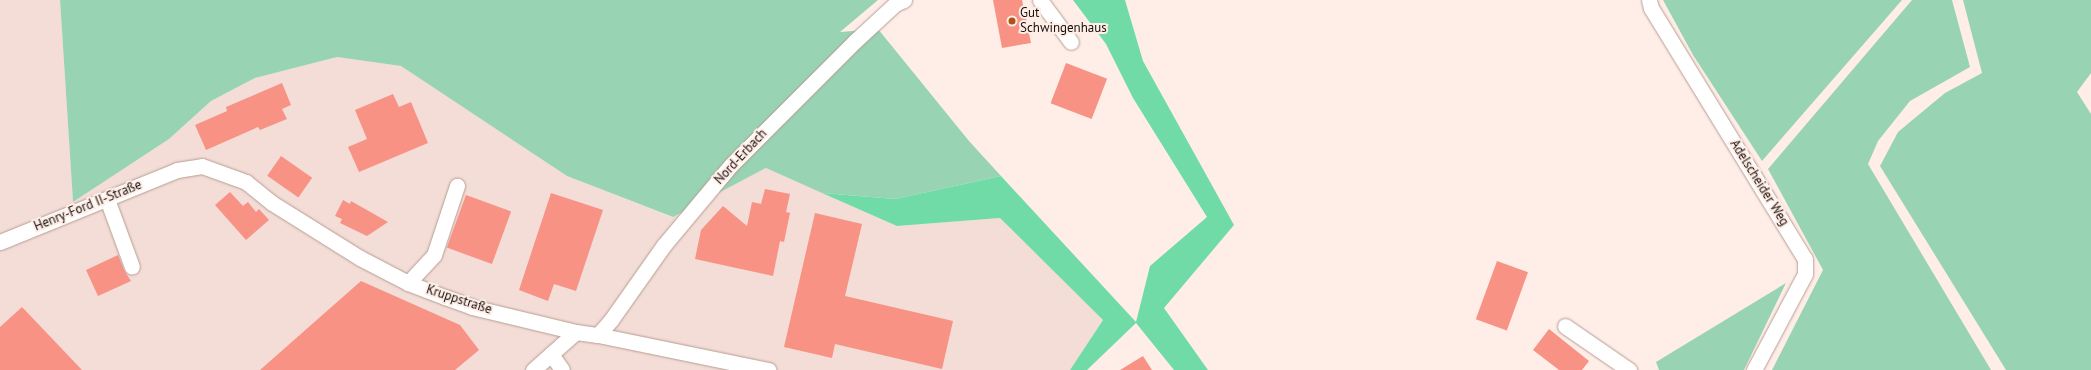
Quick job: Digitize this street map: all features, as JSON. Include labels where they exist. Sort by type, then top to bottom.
[{"type":"street","name":"Nord-Erbach","points":[[598,335],[611,320],[664,245],[731,165],[854,42],[895,4],[904,0]]},
{"type":"street","points":[[1040,0],[1072,42]]},
{"type":"street","name":"Adelscheider Weg","points":[[1649,0],[1651,8],[1805,259],[1805,274],[1754,370]]},
{"type":"street","name":"Kruppstraße","points":[[177,170],[202,166],[246,182],[272,202],[360,258],[408,283],[472,307],[576,332],[598,335],[768,370]]},
{"type":"street","name":"Henry-Ford II-Straße","points":[[0,242],[177,170]]},
{"type":"street","points":[[408,283],[434,255],[457,186]]},
{"type":"street","points":[[107,199],[132,267]]},
{"type":"street","points":[[1565,326],[1629,370]]},
{"type":"street","points":[[533,370],[576,332]]},
{"type":"street","points":[[551,354],[562,370]]},
{"type":"shaded area","points":[[0,0],[60,0],[73,202],[169,139],[211,101],[255,78],[337,57],[401,66],[567,176],[672,217],[766,168],[897,226],[1000,218],[1103,320],[1070,370],[0,370]]},
{"type":"green space","points":[[60,0],[878,0],[840,32],[878,29],[969,141],[1001,176],[895,199],[822,193],[766,168],[673,217],[567,176],[401,66],[337,57],[255,78],[211,101],[169,139],[73,202]]},
{"type":"green space","points":[[1073,0],[1125,0],[1143,61],[1234,225],[1164,308],[1208,370],[1174,370],[1136,323],[1087,370],[1070,370],[1103,320],[1000,218],[897,226],[822,193],[895,199],[1001,176],[1136,322],[1150,266],[1207,217],[1133,98],[1106,44]]},
{"type":"green space","points":[[1663,0],[1902,0],[1762,161],[1693,55]]},
{"type":"green space","points":[[1912,0],[1952,0],[1970,67],[1910,101],[1878,141],[1868,164],[1991,370],[1772,370],[1823,270],[1768,169]]},
{"type":"green space","points":[[1963,0],[2091,0],[2091,73],[2077,92],[2091,114],[2091,370],[2006,370],[1880,166],[1898,132],[1945,93],[1982,73]]},
{"type":"green space","points":[[1786,283],[1744,370],[1659,370],[1656,362]]},
{"type":"building","name":"Gut Schwingenhaus","points":[[993,0],[1022,0],[1031,43],[1002,48]]},
{"type":"building","points":[[1066,63],[1107,79],[1092,119],[1051,103]]},
{"type":"building","points":[[282,83],[291,105],[282,109],[287,119],[260,130],[258,127],[206,150],[195,125],[227,111],[226,107]]},
{"type":"building","points":[[393,94],[399,107],[411,102],[428,143],[359,172],[348,147],[367,139],[355,110]]},
{"type":"building","points":[[281,156],[312,178],[298,197],[267,176]]},
{"type":"building","points":[[765,189],[790,194],[786,212],[790,213],[784,242],[780,241],[773,276],[695,259],[701,230],[723,206],[747,226],[752,202],[761,204]]},
{"type":"building","points":[[230,192],[243,206],[248,202],[256,212],[259,209],[269,220],[246,240],[215,205]]},
{"type":"building","points":[[551,193],[603,210],[576,291],[554,284],[548,301],[519,290]]},
{"type":"building","points":[[466,195],[511,211],[492,264],[447,248]]},
{"type":"building","points":[[343,200],[350,204],[351,201],[388,222],[367,236],[340,223],[342,219],[335,216]]},
{"type":"building","points":[[815,213],[862,224],[845,296],[953,321],[942,369],[835,344],[832,358],[784,347]]},
{"type":"building","points":[[118,255],[124,270],[131,281],[98,296],[86,270]]},
{"type":"building","points":[[1497,261],[1528,272],[1507,331],[1476,319]]},
{"type":"building","points":[[361,281],[460,325],[479,350],[455,370],[260,370]]},
{"type":"building","points":[[22,307],[82,370],[0,370],[0,327]]},
{"type":"building","points":[[1549,329],[1589,361],[1582,370],[1559,370],[1533,350]]},
{"type":"building","points":[[1143,356],[1152,370],[1120,370]]},
{"type":"place","name":"Gut Schwingenhaus","points":[[1012,21]]}]
